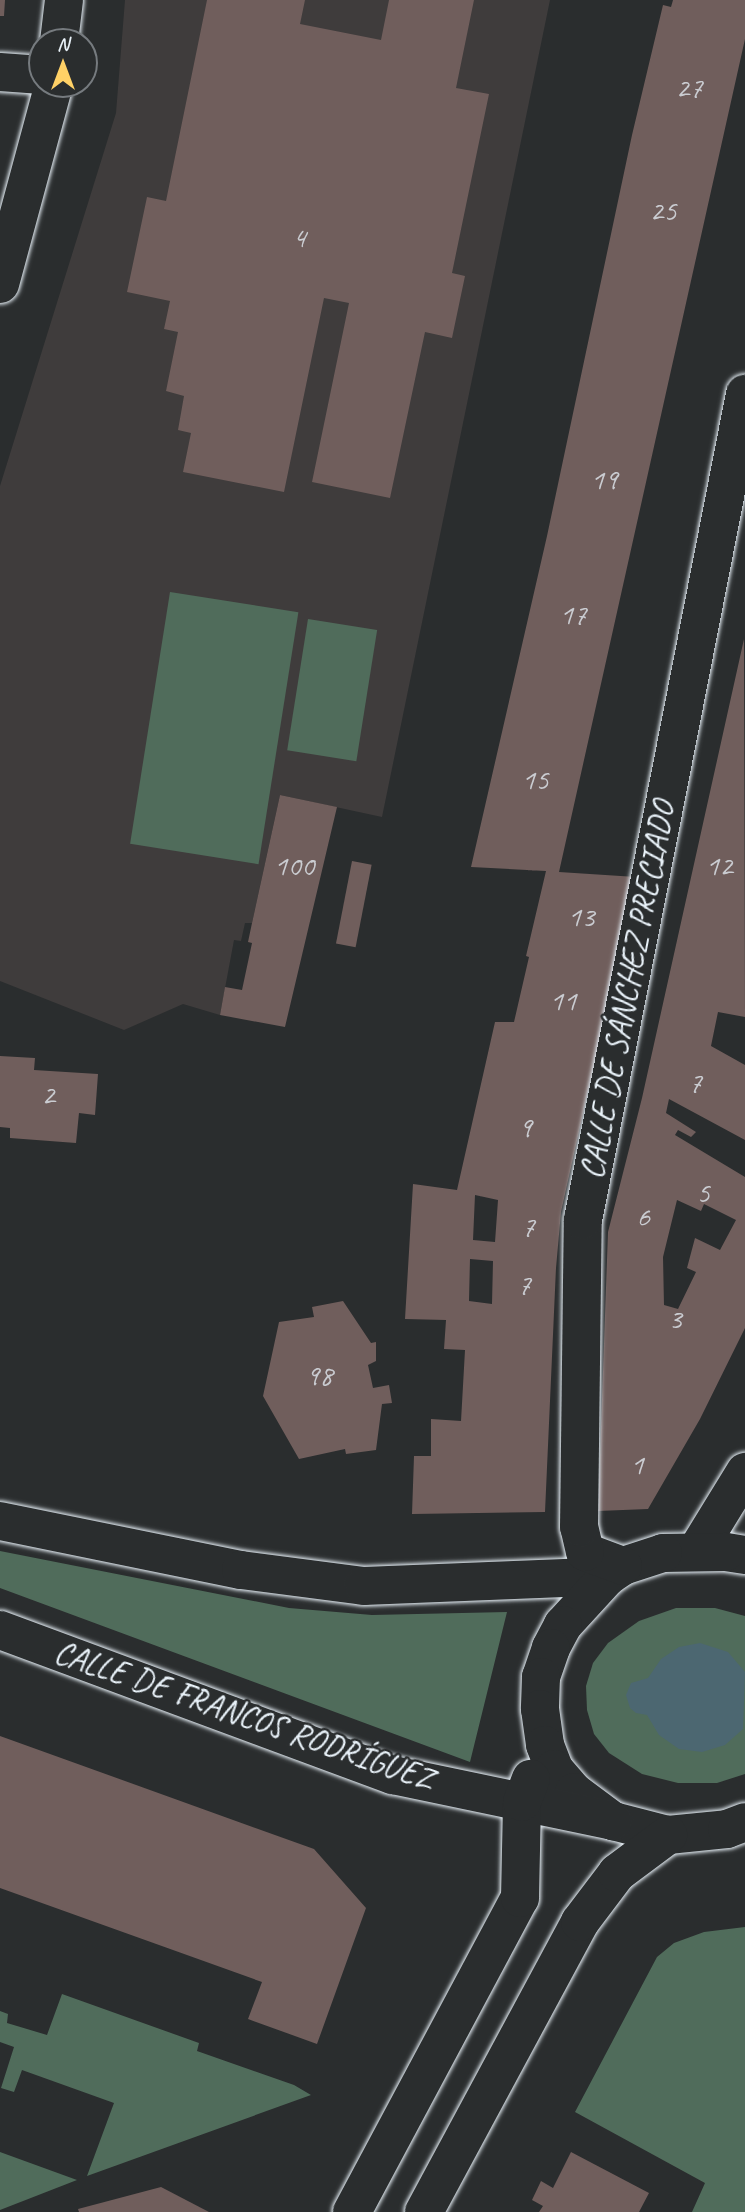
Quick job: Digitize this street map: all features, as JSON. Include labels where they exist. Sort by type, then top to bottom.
[{"type":"street","points":[[61,28],[64,0]]},
{"type":"street","points":[[0,72],[28,74]]},
{"type":"street","points":[[0,284],[50,98]]},
{"type":"street","name":"CALLE DE SÁNCHEZ PRECIADO","points":[[615,1571],[585,1552],[579,1527],[583,1220],[745,394]]},
{"type":"street","points":[[696,1552],[745,1472]]},
{"type":"street","points":[[0,1521],[241,1570],[353,1585],[615,1571],[663,1553],[745,1555]]},
{"type":"street","points":[[613,1821],[574,1791],[554,1769],[545,1745],[541,1677],[563,1625],[615,1571]]},
{"type":"street","name":"CALLE DE FRANCOS RODRÍGUEZ","points":[[0,1630],[393,1775],[668,1835]]},
{"type":"street","points":[[352,2212],[520,1898],[522,1802],[545,1745]]},
{"type":"street","points":[[424,2212],[580,1922],[617,1872],[668,1835],[727,1829],[745,1822]]},
{"type":"shaded area","points":[[125,0],[550,0],[382,817],[280,795],[252,923],[245,923],[241,941],[234,940],[220,1015],[183,1004],[124,1030],[0,981],[0,486],[116,113]]},
{"type":"green space","points":[[170,592],[298,612],[259,864],[130,844]]},
{"type":"green space","points":[[308,619],[377,630],[356,761],[287,750]]},
{"type":"green space","points":[[0,1551],[289,1608],[372,1615],[507,1612],[470,1762],[0,1588]]},
{"type":"green space","points":[[676,1608],[715,1608],[745,1616],[745,1774],[717,1783],[678,1783],[642,1774],[609,1753],[594,1734],[587,1710],[586,1686],[593,1663],[608,1643],[639,1621]]},
{"type":"green space","points":[[745,1927],[745,2212],[692,2212],[705,2183],[575,2112],[657,1957],[674,1943],[704,1932]]},
{"type":"green space","points":[[62,1994],[199,2043],[197,2051],[294,2085],[311,2095],[87,2176],[114,2103],[22,2070],[14,2092],[1,2088],[14,2047],[0,2042],[0,2011],[8,2014],[7,2023],[47,2035]]},
{"type":"green space","points":[[0,2152],[77,2180],[0,2210]]},
{"type":"water","points":[[700,1643],[728,1652],[745,1672],[743,1729],[725,1745],[702,1752],[679,1749],[659,1735],[647,1715],[636,1713],[630,1708],[626,1695],[631,1683],[648,1678],[661,1659],[679,1647]]},
{"type":"building","points":[[0,0],[5,0],[4,16],[0,16]]},
{"type":"building","points":[[207,0],[305,0],[300,24],[381,40],[389,0],[474,0],[456,88],[489,94],[452,273],[465,276],[452,338],[425,332],[390,498],[312,482],[349,303],[324,298],[284,492],[183,472],[191,433],[178,430],[184,396],[166,391],[178,332],[164,329],[170,301],[127,292],[147,197],[166,201]]},
{"type":"building","points":[[673,0],[745,0],[745,39],[559,872],[636,877],[561,1212],[545,1512],[412,1514],[414,1456],[431,1456],[431,1419],[461,1421],[465,1350],[444,1349],[446,1320],[405,1319],[413,1184],[457,1190],[495,1022],[514,1022],[529,957],[526,956],[546,871],[471,867],[547,536],[632,135],[663,5],[671,7]],"holes":[[[475,1195],[498,1200],[495,1242],[473,1240]],[[470,1259],[493,1261],[492,1304],[469,1301]]]},
{"type":"building","points":[[744,639],[745,1017],[718,1012],[711,1046],[745,1065],[745,1140],[669,1099],[666,1113],[696,1132],[691,1137],[678,1130],[675,1135],[745,1177],[745,1328],[700,1419],[648,1509],[598,1511],[608,1232],[642,1098]],"holes":[[[677,1200],[701,1211],[704,1204],[736,1220],[720,1250],[695,1238],[687,1268],[696,1272],[678,1309],[664,1305],[663,1257]]]},
{"type":"building","points":[[280,795],[337,807],[285,1027],[220,1015],[225,987],[242,990],[252,943],[248,942]]},
{"type":"building","points":[[352,861],[372,865],[356,947],[336,943]]},
{"type":"building","points":[[0,1056],[35,1058],[34,1070],[98,1074],[95,1115],[79,1113],[76,1143],[10,1138],[10,1128],[0,1127]]},
{"type":"building","points":[[343,1301],[371,1343],[376,1342],[376,1361],[368,1365],[373,1388],[389,1385],[392,1403],[382,1404],[376,1450],[346,1454],[345,1449],[299,1459],[263,1396],[279,1322],[314,1317],[312,1307]]},
{"type":"building","points":[[0,1736],[314,1849],[366,1908],[317,2044],[248,2019],[262,1982],[0,1888]]},
{"type":"building","points":[[571,2152],[649,2193],[639,2212],[539,2212],[543,2206],[532,2200],[541,2181],[553,2188]]},
{"type":"building","points":[[161,2187],[209,2212],[79,2212],[78,2209]]}]
